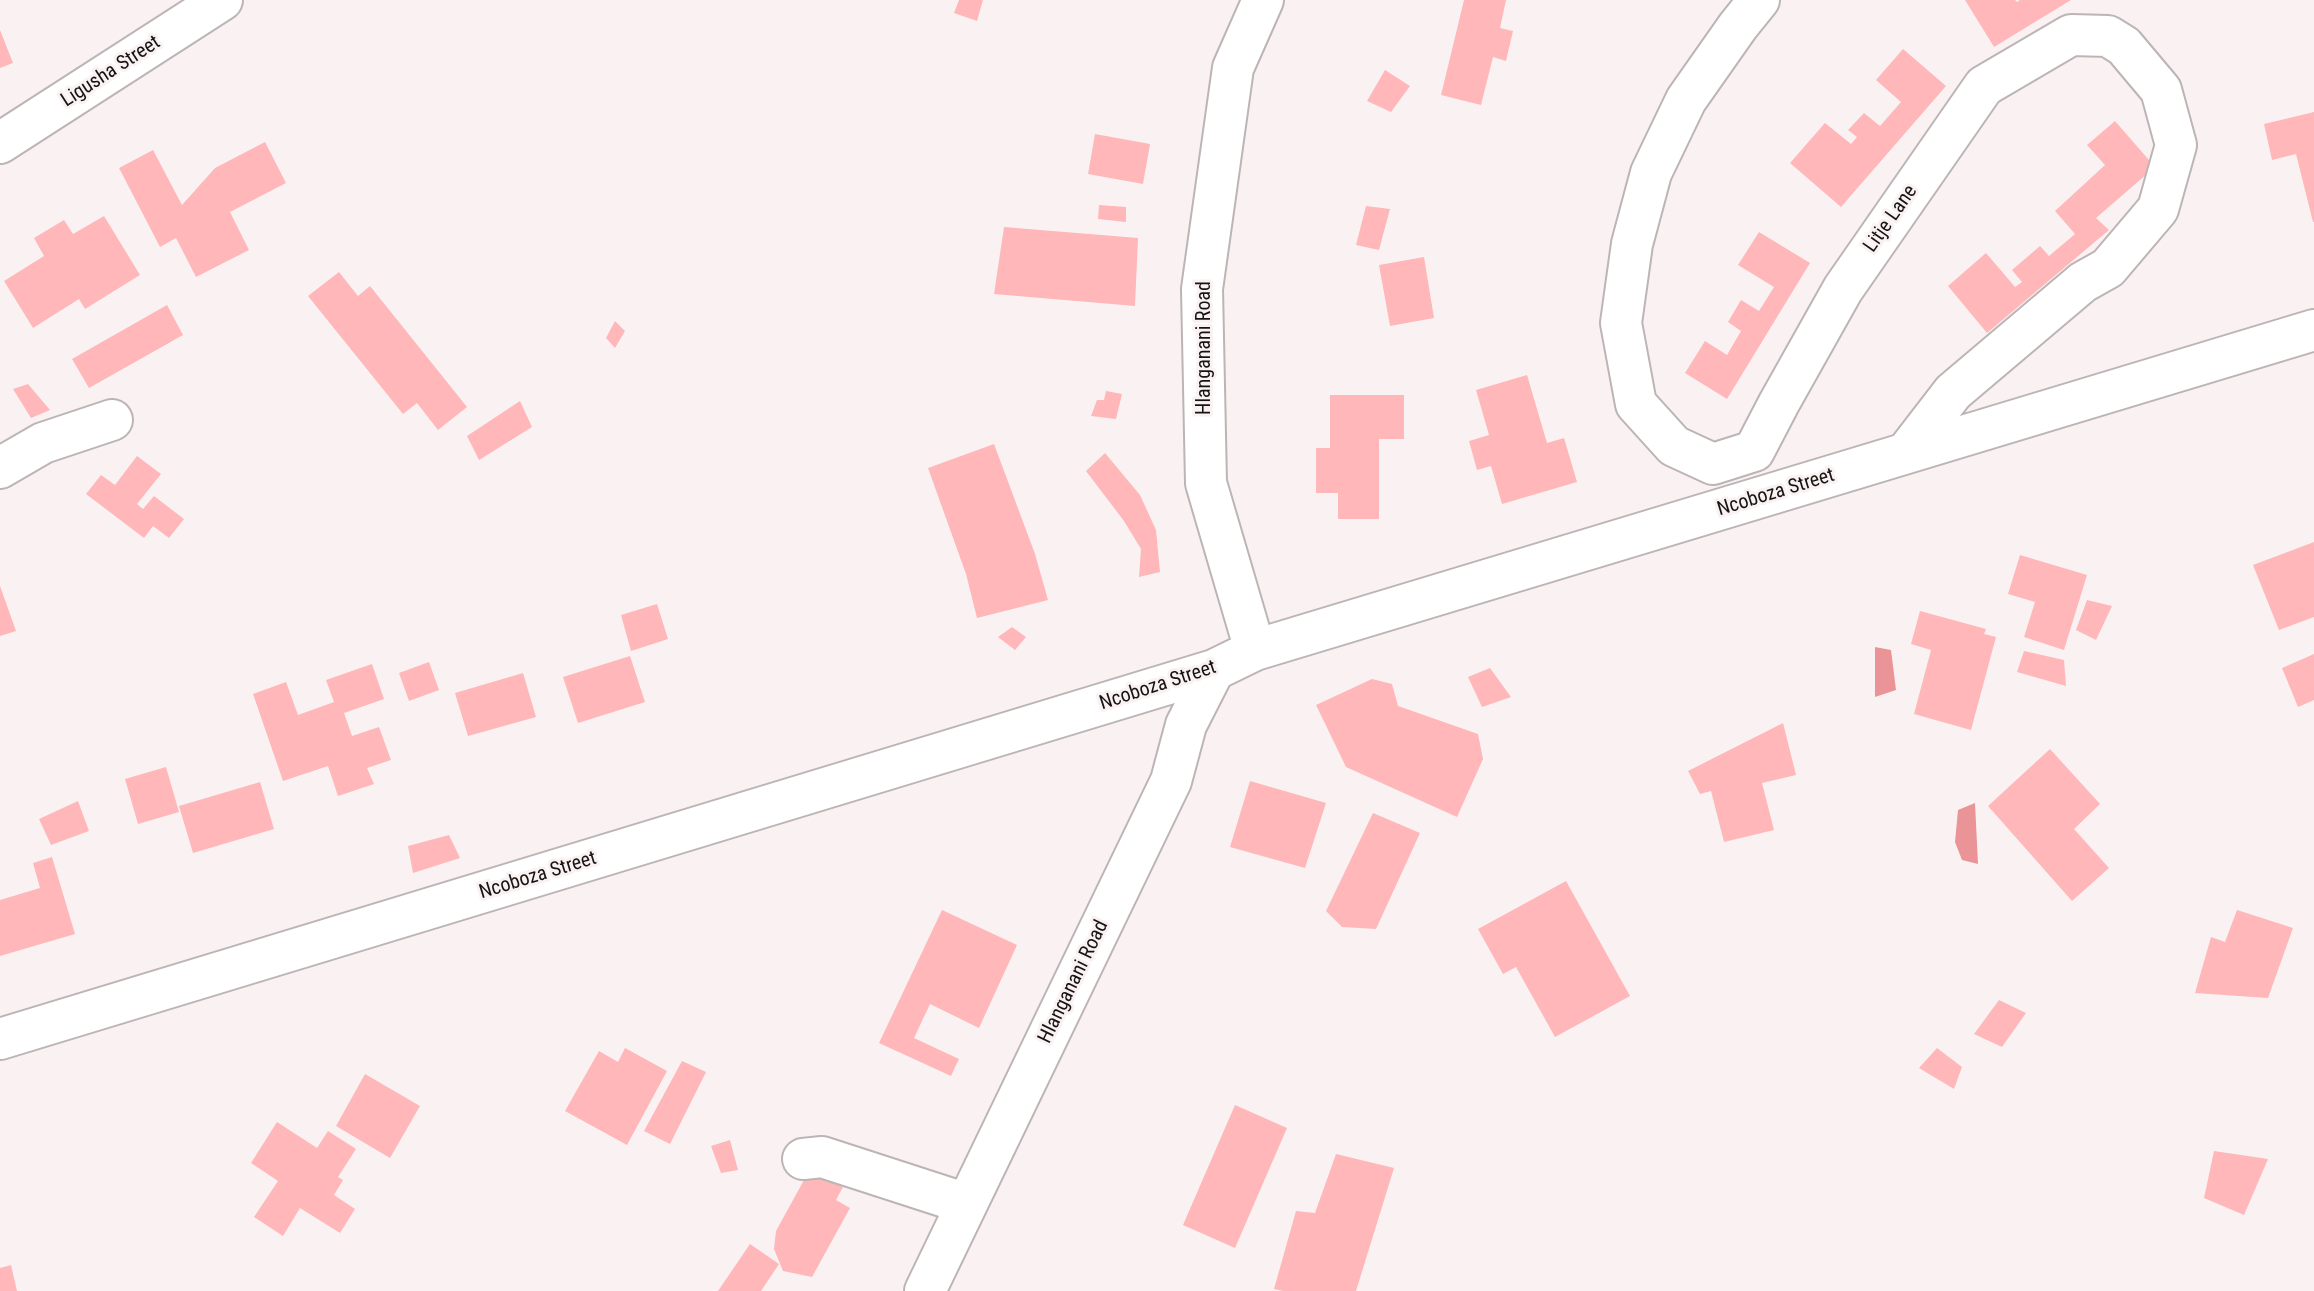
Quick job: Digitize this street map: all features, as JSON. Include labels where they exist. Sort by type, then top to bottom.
[{"type":"street","name":"Ligusha Street","points":[[0,143],[222,0]]},
{"type":"street","name":"Hlanganani Road","points":[[1255,650],[1206,483],[1202,289],[1233,68],[1263,0]]},
{"type":"street","name":"Litje Lane","points":[[1759,0],[1686,100],[1651,173],[1632,244],[1621,323],[1636,404],[1674,446],[1713,464],[1754,451],[1843,289],[1984,86],[2071,35],[2108,36],[2124,46],[2161,90],[2176,145],[2158,209],[2108,268],[2083,282],[1953,392],[1906,453]]},
{"type":"street","name":"Ncoboza Street","points":[[0,1039],[1214,670],[1255,650],[2314,330]]},
{"type":"street","points":[[0,468],[43,443],[112,420]]},
{"type":"street","name":"Hlanganani Road","points":[[925,1291],[1171,781],[1186,725],[1214,670]]},
{"type":"street","points":[[803,1159],[822,1157],[967,1204]]},
{"type":"shaded area","points":[[1875,647],[1891,650],[1896,690],[1875,697]]},
{"type":"shaded area","points":[[1975,803],[1978,864],[1962,860],[1955,842],[1958,810]]},
{"type":"building","points":[[959,0],[983,0],[977,21],[954,13]]},
{"type":"building","points":[[1464,0],[1506,0],[1500,28],[1513,31],[1506,61],[1493,57],[1481,105],[1441,95]]},
{"type":"building","points":[[1965,0],[2017,2],[2071,0],[1994,47]]},
{"type":"building","points":[[0,30],[13,63],[0,68]]},
{"type":"building","points":[[1903,49],[1946,86],[1841,207],[1790,163],[1825,123],[1851,144],[1857,137],[1848,130],[1864,113],[1880,126],[1901,102],[1876,80]]},
{"type":"building","points":[[1385,70],[1410,86],[1391,112],[1367,101]]},
{"type":"building","points":[[2314,112],[2313,222],[2296,154],[2272,160],[2264,124]]},
{"type":"building","points":[[2115,121],[2155,167],[2096,218],[2109,230],[1987,333],[1948,286],[1986,253],[2015,287],[2022,282],[2012,270],[2040,246],[2049,256],[2075,234],[2055,211],[2105,165],[2087,145]]},
{"type":"building","points":[[1095,134],[1150,144],[1143,184],[1088,174]]},
{"type":"building","points":[[265,142],[286,183],[230,212],[249,250],[196,277],[176,238],[160,247],[119,168],[153,150],[182,205],[215,168]]},
{"type":"building","points":[[1099,205],[1126,207],[1126,222],[1098,219]]},
{"type":"building","points":[[1366,206],[1390,209],[1379,250],[1356,245]]},
{"type":"building","points":[[104,216],[140,275],[85,309],[79,299],[33,328],[4,281],[44,256],[34,238],[64,220],[73,234]]},
{"type":"building","points":[[1004,227],[1138,238],[1135,306],[994,294]]},
{"type":"building","points":[[1759,232],[1810,263],[1727,399],[1685,373],[1705,341],[1727,355],[1741,331],[1728,322],[1741,300],[1759,311],[1774,287],[1738,265]]},
{"type":"building","points":[[1424,257],[1434,318],[1390,326],[1379,265]]},
{"type":"building","points":[[339,272],[358,296],[370,286],[467,407],[438,430],[417,403],[403,414],[308,296]]},
{"type":"building","points":[[167,305],[183,335],[89,388],[72,359]]},
{"type":"building","points":[[615,321],[625,331],[615,348],[606,338]]},
{"type":"building","points":[[1527,375],[1547,443],[1564,438],[1577,482],[1502,504],[1491,466],[1477,470],[1469,441],[1489,435],[1476,390]]},
{"type":"building","points":[[28,384],[50,410],[31,418],[13,389]]},
{"type":"building","points":[[1106,391],[1122,394],[1116,419],[1091,416],[1097,400],[1104,400]]},
{"type":"building","points":[[1330,395],[1404,395],[1404,439],[1379,439],[1379,519],[1338,519],[1338,493],[1316,493],[1316,448],[1330,448]]},
{"type":"building","points":[[520,401],[532,427],[479,460],[467,436]]},
{"type":"building","points":[[994,444],[1035,554],[1048,600],[977,618],[966,574],[928,468]]},
{"type":"building","points":[[1105,453],[1140,495],[1156,530],[1160,572],[1139,577],[1141,549],[1086,471]]},
{"type":"building","points":[[137,456],[161,474],[137,504],[143,509],[154,496],[184,519],[169,538],[153,526],[144,538],[86,494],[101,475],[115,485]]},
{"type":"building","points":[[2314,542],[2314,617],[2279,630],[2253,565]]},
{"type":"building","points":[[2020,555],[2087,575],[2064,650],[2024,637],[2035,602],[2008,594]]},
{"type":"building","points":[[0,586],[16,631],[0,636]]},
{"type":"building","points":[[2087,600],[2112,606],[2096,640],[2076,630]]},
{"type":"building","points":[[657,604],[668,639],[631,651],[621,615]]},
{"type":"building","points":[[1920,611],[1986,629],[1984,634],[1996,637],[1971,730],[1914,714],[1931,650],[1911,644]]},
{"type":"building","points":[[1012,627],[1026,637],[1015,650],[998,637]]},
{"type":"building","points":[[2024,651],[2064,660],[2066,686],[2017,672]]},
{"type":"building","points":[[2314,654],[2314,700],[2298,707],[2282,668]]},
{"type":"building","points":[[630,656],[645,702],[578,723],[563,677]]},
{"type":"building","points":[[429,662],[439,690],[409,701],[399,673]]},
{"type":"building","points":[[372,664],[384,699],[344,713],[352,736],[379,727],[391,760],[367,768],[374,784],[338,796],[328,766],[283,781],[253,694],[286,682],[298,715],[334,702],[326,680]]},
{"type":"building","points":[[1490,668],[1511,697],[1482,707],[1468,677]]},
{"type":"building","points":[[523,673],[536,717],[468,736],[455,693]]},
{"type":"building","points":[[1372,679],[1392,684],[1398,706],[1478,734],[1483,759],[1457,817],[1346,767],[1316,705]]},
{"type":"building","points":[[1783,723],[1796,775],[1762,783],[1774,830],[1724,842],[1711,791],[1700,794],[1688,771]]},
{"type":"building","points":[[2050,749],[2100,804],[2074,829],[2109,868],[2072,901],[1988,806]]},
{"type":"building","points":[[166,767],[179,812],[138,824],[125,779]]},
{"type":"building","points":[[1250,781],[1326,803],[1305,868],[1230,847]]},
{"type":"building","points":[[260,782],[274,829],[193,853],[179,806]]},
{"type":"building","points":[[78,801],[89,831],[51,845],[39,819]]},
{"type":"building","points":[[1373,813],[1420,833],[1376,929],[1342,927],[1326,911]]},
{"type":"building","points":[[449,835],[460,858],[413,873],[408,846]]},
{"type":"building","points":[[52,857],[75,934],[0,956],[0,900],[40,888],[33,863]]},
{"type":"building","points":[[1566,881],[1630,996],[1555,1037],[1516,967],[1503,974],[1478,929]]},
{"type":"building","points":[[942,910],[1017,945],[979,1028],[930,1004],[914,1038],[959,1059],[951,1076],[879,1043]]},
{"type":"building","points":[[2237,910],[2293,928],[2268,998],[2195,993],[2211,937],[2225,942]]},
{"type":"building","points":[[1999,1000],[2026,1013],[2002,1047],[1974,1034]]},
{"type":"building","points":[[625,1048],[667,1071],[627,1145],[565,1111],[599,1051],[618,1062]]},
{"type":"building","points":[[1937,1048],[1962,1067],[1954,1089],[1919,1068]]},
{"type":"building","points":[[682,1061],[706,1072],[670,1144],[644,1131]]},
{"type":"building","points":[[365,1074],[420,1106],[390,1158],[336,1126]]},
{"type":"building","points":[[1235,1105],[1287,1128],[1235,1248],[1183,1225]]},
{"type":"building","points":[[277,1122],[317,1148],[328,1131],[356,1149],[338,1177],[343,1180],[334,1195],[355,1209],[340,1233],[300,1208],[283,1236],[254,1217],[278,1181],[251,1163]]},
{"type":"building","points":[[730,1140],[738,1170],[721,1173],[711,1146]]},
{"type":"building","points":[[2214,1151],[2268,1159],[2244,1215],[2204,1198]]},
{"type":"building","points":[[1336,1154],[1394,1168],[1356,1291],[1274,1289],[1296,1211],[1315,1213]]},
{"type":"building","points":[[810,1169],[843,1187],[836,1200],[850,1208],[812,1277],[783,1271],[774,1249],[776,1231]]},
{"type":"building","points":[[750,1244],[779,1264],[761,1291],[718,1291]]},
{"type":"building","points":[[11,1265],[17,1291],[0,1291],[0,1268]]}]
